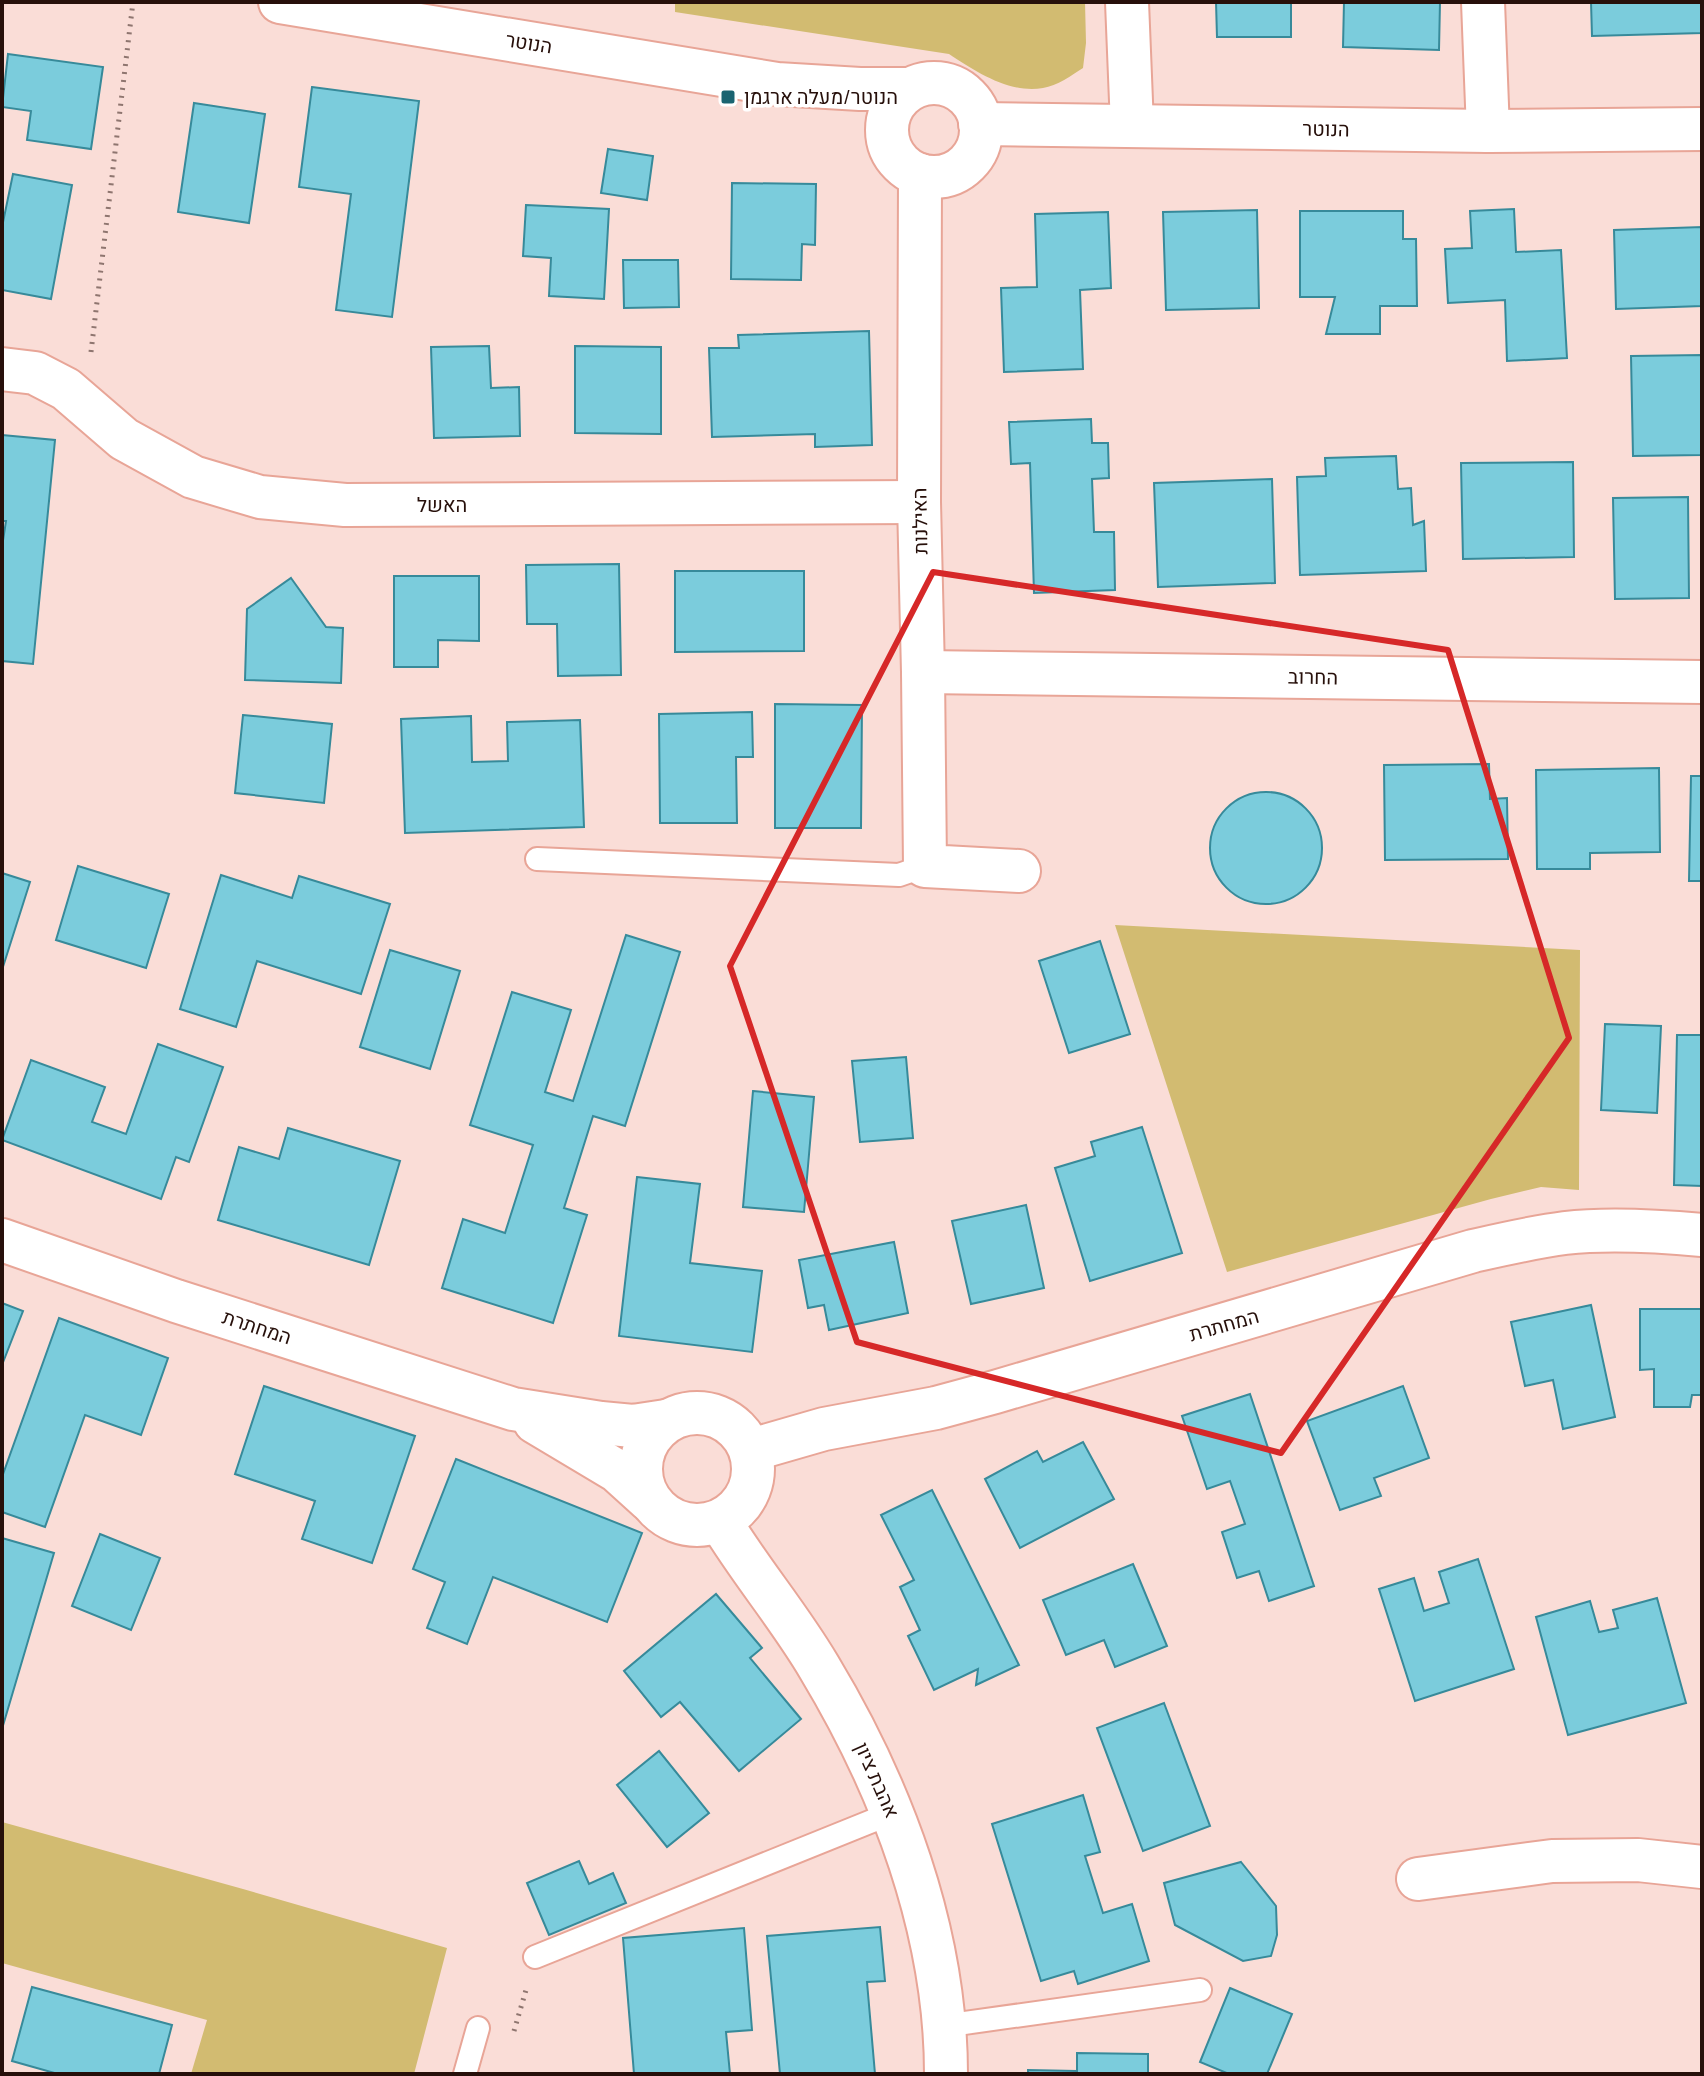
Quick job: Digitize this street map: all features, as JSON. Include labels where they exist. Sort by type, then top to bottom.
[{"type":"street","name":"הנוטר","points":[[280,2],[777,84],[910,89]]},
{"type":"street","points":[[1127,2],[1132,126]]},
{"type":"street","points":[[1483,2],[1488,131]]},
{"type":"street","points":[[939,83],[967,96],[976,109],[980,124],[980,139],[975,154],[951,174],[936,177],[920,175],[906,168],[895,157],[888,143],[890,113],[898,99],[910,89],[924,84],[939,83]]},
{"type":"street","name":"הנוטר","points":[[777,84],[830,104],[888,143]]},
{"type":"street","name":"הנוטר","points":[[980,124],[1692,132]]},
{"type":"street","name":"האילנות","points":[[920,175],[919,502],[925,866]]},
{"type":"street","name":"האשל","points":[[2,369],[35,373],[66,389],[124,439],[193,477],[260,497],[345,505],[919,502]]},
{"type":"street","name":"החרוב","points":[[923,672],[1702,682]]},
{"type":"street","points":[[925,866],[1019,871]]},
{"type":"street","name":"המחתרת","points":[[751,1450],[824,1429],[936,1408],[995,1392],[1473,1251],[1568,1233],[1624,1231],[1702,1235]]},
{"type":"street","name":"המחתרת","points":[[2,1240],[176,1301],[513,1409],[633,1426],[666,1421]]},
{"type":"street","name":"המחתרת","points":[[513,1409],[617,1471],[649,1500]]},
{"type":"street","points":[[684,1414],[709,1414],[728,1422],[740,1432],[751,1450],[752,1485],[742,1504],[720,1521],[695,1526],[675,1522],[662,1515],[649,1500],[640,1474],[642,1456],[649,1438],[666,1421],[684,1414]]},
{"type":"street","name":"אהבת ציון","points":[[720,1521],[818,1665],[858,1737],[892,1813],[921,1900],[938,1977],[946,2074]]},
{"type":"street","points":[[1418,1879],[1552,1861],[1638,1860],[1702,1867]]},
{"type":"lane","points":[[537,859],[899,875],[925,866]]},
{"type":"lane","points":[[535,1957],[892,1813]]},
{"type":"lane","points":[[943,2026],[1200,1990]]},
{"type":"lane","points":[[465,2074],[478,2028]]},
{"type":"path","points":[[84,404],[133,2]]},
{"type":"path","points":[[510,2045],[535,1957]]},
{"type":"highlighted area","points":[[933,572],[1448,650],[1569,1038],[1281,1453],[857,1342],[730,966]]},
{"type":"shaded area","points":[[675,2],[1085,2],[1083,68],[1048,87],[1018,88],[993,80],[949,54],[675,12]]},
{"type":"shaded area","points":[[1115,925],[1580,950],[1579,1190],[1541,1187],[1227,1272]]},
{"type":"shaded area","points":[[2,1822],[447,1948],[414,2074],[191,2074],[207,2020],[2,1963]]},
{"type":"building","points":[[1216,2],[1291,2],[1291,37],[1217,37]]},
{"type":"building","points":[[1344,2],[1440,2],[1439,50],[1343,47]]},
{"type":"building","points":[[1591,2],[1702,2],[1702,33],[1592,36]]},
{"type":"building","points":[[8,54],[103,67],[91,149],[27,140],[31,111],[2,107]]},
{"type":"building","points":[[312,87],[419,101],[392,317],[336,310],[351,194],[299,187]]},
{"type":"building","points":[[194,103],[265,114],[249,223],[178,212]]},
{"type":"building","points":[[608,149],[653,156],[647,200],[601,193]]},
{"type":"building","points":[[13,174],[72,185],[51,299],[2,290],[2,227]]},
{"type":"building","points":[[732,183],[816,184],[815,245],[802,244],[801,280],[731,279]]},
{"type":"building","points":[[526,205],[609,209],[604,299],[549,296],[551,258],[523,256]]},
{"type":"building","points":[[1514,209],[1516,252],[1561,250],[1567,358],[1507,361],[1505,300],[1448,303],[1445,249],[1472,248],[1470,211]]},
{"type":"building","points":[[1257,210],[1259,308],[1166,310],[1163,212]]},
{"type":"building","points":[[1300,211],[1403,211],[1403,239],[1416,239],[1417,306],[1380,306],[1380,334],[1326,334],[1335,297],[1300,297]]},
{"type":"building","points":[[1108,212],[1111,288],[1080,290],[1083,369],[1004,372],[1001,288],[1037,287],[1035,214]]},
{"type":"building","points":[[1702,227],[1702,306],[1616,309],[1614,230]]},
{"type":"building","points":[[623,260],[678,260],[679,307],[624,308]]},
{"type":"building","points":[[869,331],[872,445],[815,447],[815,434],[712,437],[709,348],[739,348],[738,335]]},
{"type":"building","points":[[489,346],[491,388],[519,387],[520,436],[434,438],[431,347]]},
{"type":"building","points":[[575,346],[661,347],[661,434],[575,433]]},
{"type":"building","points":[[1702,355],[1702,455],[1633,456],[1631,356]]},
{"type":"building","points":[[1091,419],[1092,443],[1108,443],[1109,478],[1092,479],[1094,532],[1114,532],[1115,590],[1034,593],[1030,463],[1011,464],[1009,422]]},
{"type":"building","points":[[2,435],[55,440],[33,664],[2,661],[2,547],[6,521],[2,521]]},
{"type":"building","points":[[1396,456],[1398,489],[1411,488],[1413,525],[1424,521],[1426,571],[1300,575],[1297,477],[1326,476],[1325,458]]},
{"type":"building","points":[[1573,462],[1574,557],[1463,559],[1461,463]]},
{"type":"building","points":[[1272,479],[1275,583],[1158,587],[1154,483]]},
{"type":"building","points":[[1688,497],[1689,598],[1615,599],[1613,498]]},
{"type":"building","points":[[619,564],[621,675],[558,676],[557,624],[527,624],[526,565]]},
{"type":"building","points":[[675,571],[804,571],[804,651],[675,652]]},
{"type":"building","points":[[394,576],[479,576],[479,641],[438,640],[438,667],[394,667]]},
{"type":"building","points":[[291,578],[326,627],[343,628],[341,683],[245,680],[247,609]]},
{"type":"building","points":[[775,704],[862,705],[861,828],[775,828]]},
{"type":"building","points":[[752,712],[753,757],[736,757],[737,823],[660,823],[659,714]]},
{"type":"building","points":[[243,715],[332,724],[324,803],[235,793]]},
{"type":"building","points":[[471,716],[472,762],[508,761],[507,722],[580,720],[584,827],[405,833],[401,719]]},
{"type":"building","points":[[1489,764],[1490,799],[1507,798],[1508,859],[1385,860],[1384,765]]},
{"type":"building","points":[[1659,768],[1660,852],[1590,853],[1590,869],[1537,869],[1536,770]]},
{"type":"building","points":[[1691,776],[1702,776],[1702,881],[1689,881]]},
{"type":"building","points":[[1266,792],[1287,797],[1305,809],[1317,827],[1322,848],[1317,869],[1305,887],[1287,899],[1266,904],[1245,899],[1227,887],[1215,869],[1210,848],[1215,827],[1227,809],[1245,797]]},
{"type":"building","points":[[78,866],[169,894],[146,968],[56,940]]},
{"type":"building","points":[[2,873],[30,882],[2,970]]},
{"type":"building","points":[[221,875],[292,898],[299,876],[390,904],[361,994],[257,961],[236,1027],[180,1009]]},
{"type":"building","points":[[626,935],[680,952],[625,1126],[593,1116],[564,1208],[587,1215],[553,1323],[442,1288],[463,1219],[505,1233],[533,1145],[470,1125],[512,992],[571,1010],[545,1092],[573,1101]]},
{"type":"building","points":[[1100,941],[1130,1034],[1069,1053],[1039,961]]},
{"type":"building","points":[[390,950],[460,971],[430,1069],[360,1047]]},
{"type":"building","points":[[1605,1024],[1661,1026],[1657,1113],[1601,1110]]},
{"type":"building","points":[[1677,1035],[1702,1035],[1702,1186],[1674,1185]]},
{"type":"building","points":[[158,1044],[223,1067],[189,1162],[176,1157],[161,1199],[2,1140],[31,1060],[105,1087],[92,1122],[126,1134]]},
{"type":"building","points":[[906,1057],[913,1138],[860,1142],[852,1061]]},
{"type":"building","points":[[753,1091],[814,1097],[804,1212],[743,1207]]},
{"type":"building","points":[[1142,1127],[1182,1253],[1090,1281],[1055,1168],[1095,1156],[1091,1142]]},
{"type":"building","points":[[288,1128],[400,1161],[369,1265],[218,1220],[239,1147],[279,1159]]},
{"type":"building","points":[[637,1177],[700,1184],[690,1263],[762,1271],[752,1352],[619,1336]]},
{"type":"building","points":[[1026,1205],[1044,1288],[971,1304],[952,1221]]},
{"type":"building","points":[[894,1242],[908,1313],[829,1330],[824,1305],[808,1308],[799,1260]]},
{"type":"building","points":[[2,1303],[23,1311],[2,1365]]},
{"type":"building","points":[[1591,1305],[1615,1417],[1563,1429],[1553,1380],[1525,1386],[1511,1322]]},
{"type":"building","points":[[1640,1309],[1702,1309],[1702,1395],[1692,1395],[1690,1407],[1654,1407],[1654,1369],[1640,1370]]},
{"type":"building","points":[[59,1318],[168,1358],[141,1435],[85,1415],[45,1527],[2,1512],[2,1477]]},
{"type":"building","points":[[264,1386],[415,1436],[372,1563],[302,1539],[315,1501],[235,1474]]},
{"type":"building","points":[[1403,1386],[1429,1458],[1374,1478],[1381,1496],[1340,1510],[1307,1421]]},
{"type":"building","points":[[1250,1394],[1314,1586],[1269,1601],[1259,1571],[1237,1578],[1222,1532],[1245,1524],[1230,1481],[1207,1489],[1182,1416]]},
{"type":"building","points":[[1083,1442],[1114,1499],[1020,1548],[985,1479],[1037,1451],[1043,1462]]},
{"type":"building","points":[[456,1459],[642,1533],[607,1622],[493,1577],[467,1644],[427,1628],[445,1582],[413,1569]]},
{"type":"building","points":[[932,1490],[1019,1665],[976,1685],[978,1669],[934,1690],[908,1636],[920,1630],[900,1587],[914,1580],[881,1515]]},
{"type":"building","points":[[100,1534],[160,1558],[131,1630],[72,1606]]},
{"type":"building","points":[[2,1538],[54,1553],[2,1729]]},
{"type":"building","points":[[1478,1559],[1514,1669],[1415,1701],[1379,1589],[1414,1578],[1424,1611],[1449,1603],[1439,1572]]},
{"type":"building","points":[[1133,1564],[1167,1646],[1115,1667],[1104,1640],[1066,1655],[1043,1600]]},
{"type":"building","points":[[716,1594],[762,1648],[750,1658],[801,1719],[739,1771],[680,1702],[661,1717],[624,1671]]},
{"type":"building","points":[[1657,1598],[1686,1703],[1568,1735],[1536,1617],[1590,1601],[1599,1632],[1618,1628],[1613,1610]]},
{"type":"building","points":[[1164,1703],[1210,1826],[1143,1851],[1097,1728]]},
{"type":"building","points":[[659,1751],[709,1813],[667,1847],[617,1785]]},
{"type":"building","points":[[1083,1795],[1100,1852],[1085,1856],[1103,1913],[1132,1904],[1149,1961],[1078,1984],[1074,1971],[1041,1981],[992,1824]]},
{"type":"building","points":[[579,1861],[589,1884],[613,1873],[626,1903],[549,1935],[527,1883]]},
{"type":"building","points":[[1241,1862],[1276,1906],[1277,1935],[1271,1956],[1243,1961],[1175,1925],[1164,1883]]},
{"type":"building","points":[[880,1927],[885,1981],[867,1982],[875,2074],[780,2074],[767,1936]]},
{"type":"building","points":[[744,1928],[752,2030],[726,2032],[730,2074],[634,2074],[623,1938]]},
{"type":"building","points":[[32,1987],[172,2025],[159,2074],[58,2074],[12,2061]]},
{"type":"building","points":[[1230,1988],[1292,2014],[1267,2074],[1229,2074],[1200,2062]]},
{"type":"building","points":[[1077,2053],[1148,2054],[1148,2074],[1028,2074],[1028,2070],[1077,2071]]},
{"type":"place","name":"הנוטר/מעלה ארגמן","points":[[728,97]]}]
